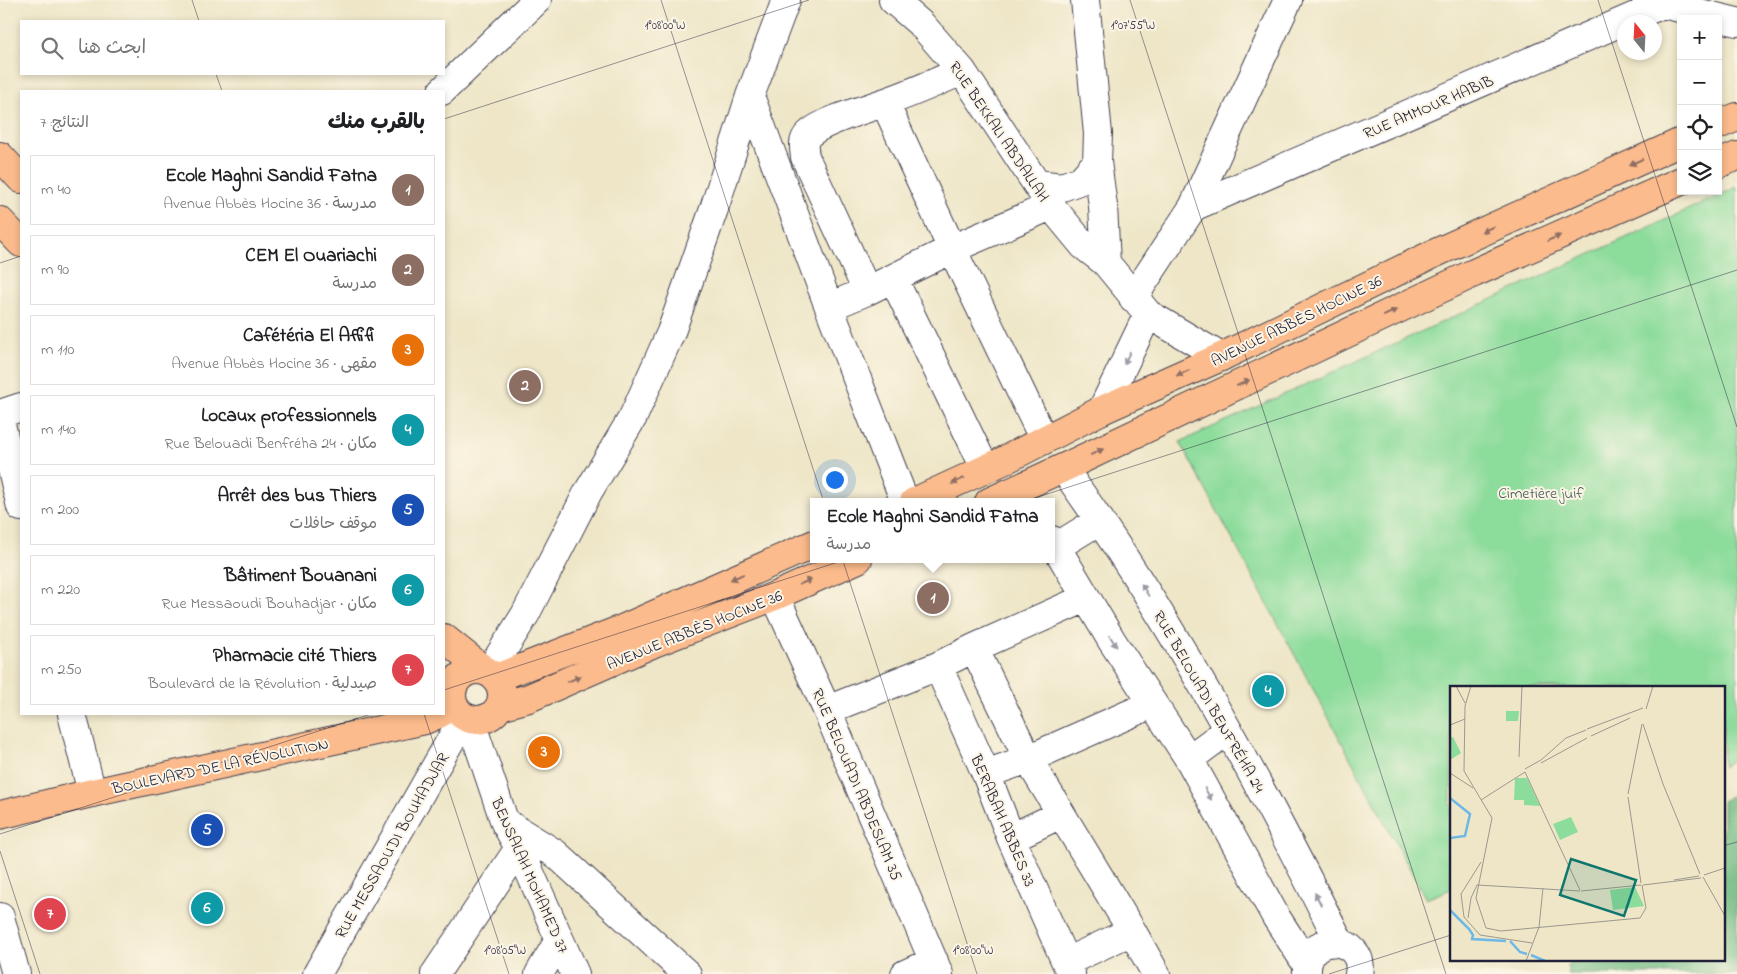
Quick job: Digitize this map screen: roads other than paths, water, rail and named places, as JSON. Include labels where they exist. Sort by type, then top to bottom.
[{"type":"main road","points":[[1722,123],[1737,117]]},
{"type":"main road","name":"AVENUE ABBÈS HOCINE 36","points":[[922,498],[1102,410],[1220,357],[1431,255],[1677,144]]},
{"type":"main road","points":[[1722,162],[1737,156]]},
{"type":"main road","name":"AVENUE ABBÈS HOCINE 36","points":[[1009,498],[1024,495],[1063,468],[1474,273],[1677,183]]},
{"type":"main road","points":[[0,220],[20,242]]},
{"type":"main road","name":"AVENUE ABBÈS HOCINE 36","points":[[490,673],[622,629],[810,546]]},
{"type":"main road","name":"AVENUE ABBÈS HOCINE 36","points":[[500,706],[529,698],[849,563]]},
{"type":"main road","points":[[445,639],[490,673],[500,684],[503,692],[500,706],[488,718],[479,720],[453,708],[457,680],[462,674],[476,669],[490,673]]},
{"type":"main road","name":"BOULEVARD DE LA RÉVOLUTION","points":[[0,815],[425,720],[437,715]]},
{"type":"street","points":[[443,90],[537,0]]},
{"type":"street","points":[[490,673],[525,615],[588,492],[633,417],[671,332],[714,209],[750,96],[786,0]]},
{"type":"street","name":"RUE BEKKALI ABDALLAH","points":[[893,0],[922,25],[962,71],[1044,195],[1084,246],[1106,263],[1140,306]]},
{"type":"street","points":[[1084,0],[1098,134],[1097,162],[1103,206],[1106,263]]},
{"type":"street","points":[[1102,410],[1140,306],[1193,207],[1288,0]]},
{"type":"street","points":[[1654,2],[1705,6],[1737,22]]},
{"type":"street","name":"RUE AMMOUR HABIB","points":[[1193,207],[1654,2]]},
{"type":"street","points":[[867,291],[805,157],[804,146],[806,137],[813,130],[835,120],[885,103],[962,71]]},
{"type":"street","points":[[750,96],[903,498]]},
{"type":"street","points":[[885,103],[952,249],[1044,440]]},
{"type":"street","points":[[829,307],[867,291],[952,249],[1044,195],[1081,180],[1097,162]]},
{"type":"street","points":[[893,278],[985,468]]},
{"type":"street","points":[[1140,306],[1220,357]]},
{"type":"street","points":[[0,414],[20,407]]},
{"type":"street","points":[[0,420],[20,503]]},
{"type":"street","name":"RUE BELOUADI BENFRÉHA 24","points":[[1063,468],[1100,520],[1140,582],[1228,730],[1280,824],[1340,943]]},
{"type":"street","points":[[1055,542],[1100,520]]},
{"type":"street","points":[[1055,545],[1152,704],[1189,759],[1307,970]]},
{"type":"street","name":"RUE BELOUADI ABDESLAM 35","points":[[774,596],[827,710],[936,968]]},
{"type":"street","points":[[827,710],[938,666],[1086,598]]},
{"type":"street","points":[[974,648],[1028,759],[1156,974]]},
{"type":"street","name":"BERABAH ABBES 33","points":[[938,666],[986,774],[1010,838],[1068,968]]},
{"type":"street","points":[[986,774],[1028,759],[1152,704]]},
{"type":"street","name":"BENSALAH MOHAMED 37","points":[[453,708],[505,822],[519,848],[574,974]]},
{"type":"street","name":"RUE MESSAOUDI BOUHADJAR","points":[[317,974],[453,708]]},
{"type":"street","points":[[72,715],[92,793]]},
{"type":"street","points":[[1189,759],[1228,730]]},
{"type":"street","points":[[1010,838],[1061,814]]},
{"type":"street","points":[[505,822],[556,854],[688,974]]},
{"type":"street","points":[[435,974],[519,848]]},
{"type":"street","points":[[0,916],[16,974]]},
{"type":"street","points":[[1068,968],[1132,931]]},
{"type":"street","points":[[539,974],[559,940]]},
{"type":"street","points":[[1307,970],[1309,957],[1314,949],[1322,944],[1331,942],[1340,943],[1355,953],[1359,961],[1360,972]]},
{"type":"street","points":[[905,974],[936,968]]},
{"type":"place","name":"CEM El Ouariachi","points":[[525,386]]},
{"type":"place","name":"Ecole Maghni Sandid Fatna","points":[[933,598]]},
{"type":"place","name":"Locaux professionnels","points":[[1268,691]]},
{"type":"place","name":"Cafétéria El Affifi","points":[[544,752]]},
{"type":"place","name":"Arrêt des bus Thiers","points":[[207,830]]},
{"type":"place","name":"Bâtiment Bouanani","points":[[207,908]]},
{"type":"place","name":"Pharmacie cité Thiers","points":[[50,914]]},
{"type":"park label","name":"Cimetière juif","points":[[1541,492]]}]
